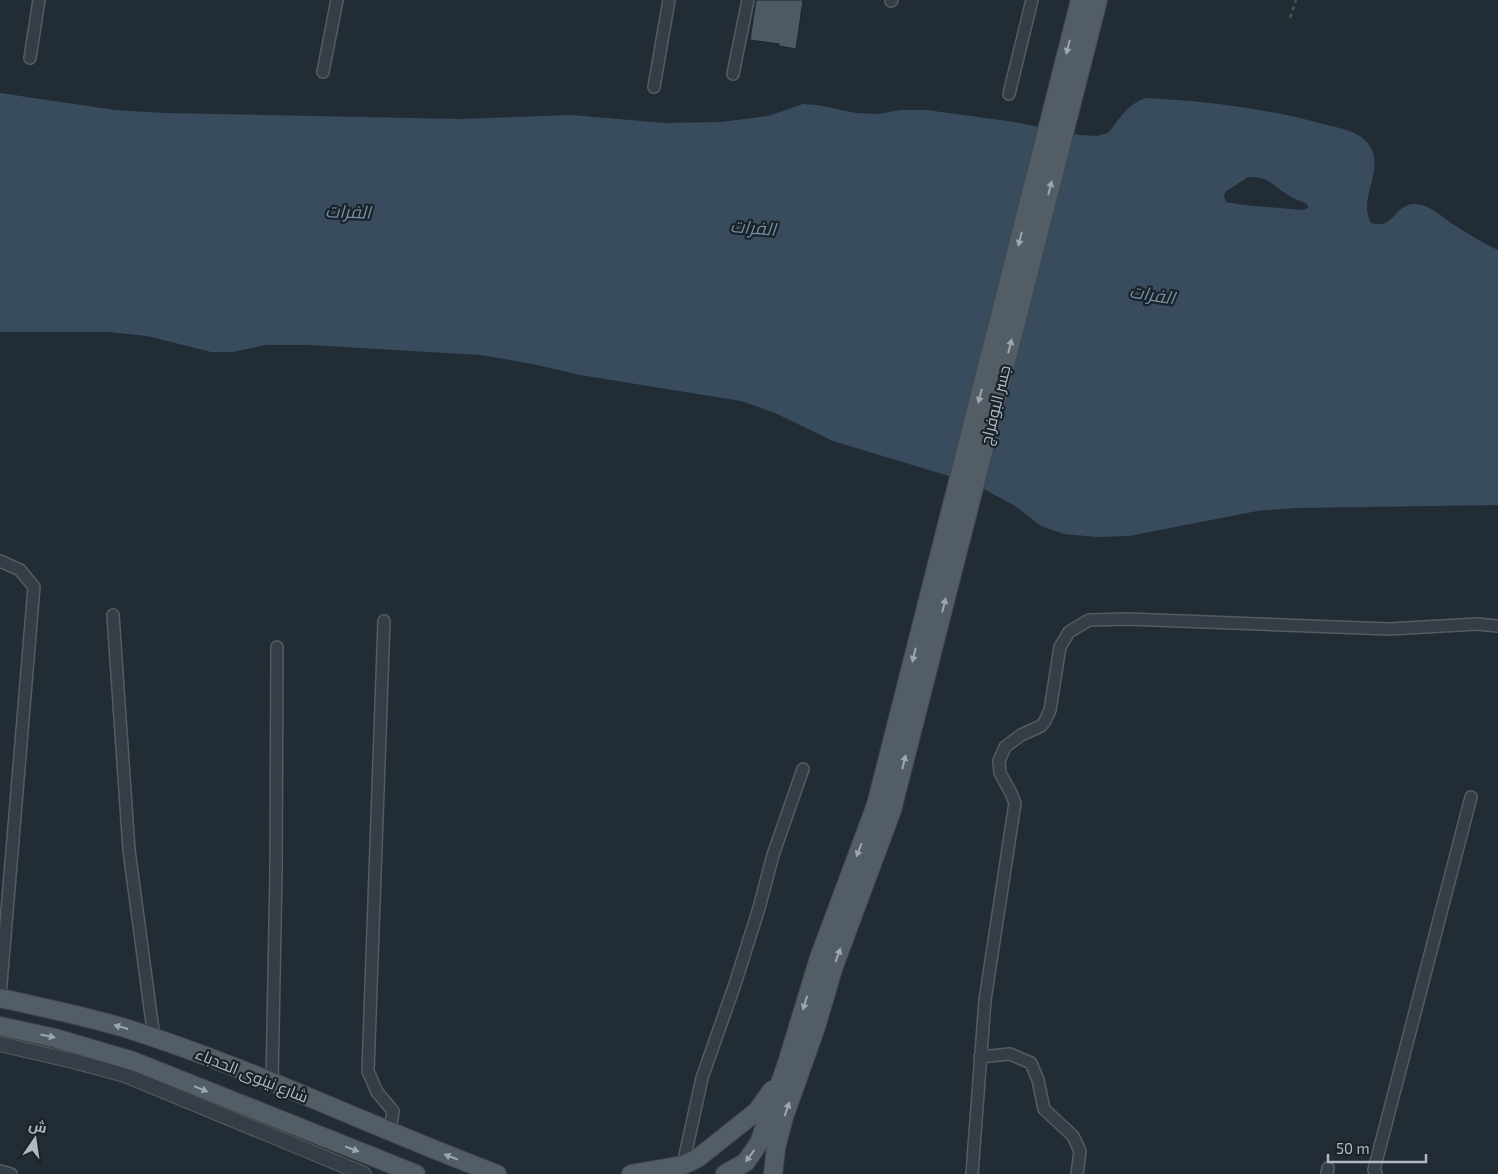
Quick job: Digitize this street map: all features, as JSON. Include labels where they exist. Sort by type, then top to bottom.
[{"type":"main road","name":"جسر البوفراج","points":[[884,807],[1080,0]]},
{"type":"main road","name":"جسر البوفراج","points":[[884,807],[1098,0]]},
{"type":"main road","points":[[725,1174],[746,1162],[759,1142],[783,1076],[819,958],[884,807]]},
{"type":"main road","points":[[773,1174],[776,1148],[784,1117],[815,1030],[884,807]]},
{"type":"main road","name":"شارع نينوى الحدباء","points":[[0,997],[54,1009],[125,1028],[154,1038],[272,1082],[496,1174]]},
{"type":"main road","name":"شارع نينوى الحدباء","points":[[0,1026],[55,1038],[133,1061],[416,1174]]},
{"type":"main road","points":[[631,1174],[683,1165],[698,1158],[757,1111],[783,1076]]},
{"type":"street","points":[[30,58],[39,0]]},
{"type":"street","points":[[323,72],[337,0]]},
{"type":"street","points":[[654,87],[669,0]]},
{"type":"street","points":[[734,74],[748,0]]},
{"type":"street","points":[[1009,94],[1032,0]]},
{"type":"street","points":[[0,560],[20,570],[34,587],[0,997]]},
{"type":"street","points":[[113,615],[129,850],[154,1038]]},
{"type":"street","points":[[972,1174],[984,1000],[1014,803],[1011,793],[1000,773],[998,761],[1005,747],[1021,735],[1041,726],[1045,721],[1050,710],[1060,647],[1069,632],[1089,620],[1128,619],[1389,630],[1477,624],[1498,626]]},
{"type":"street","points":[[384,621],[368,1071],[377,1092],[393,1111],[390,1131]]},
{"type":"street","points":[[272,1082],[276,882],[277,647]]},
{"type":"street","points":[[683,1165],[702,1078],[744,956],[773,856],[803,769]]},
{"type":"street","points":[[1376,1174],[1374,1170],[1471,797]]},
{"type":"street","points":[[0,1044],[73,1061],[125,1076],[364,1174]]},
{"type":"street","points":[[980,1057],[1010,1054],[1031,1063],[1038,1080],[1044,1109],[1073,1136],[1080,1151],[1076,1174]]},
{"type":"street","points":[[0,1171],[11,1174]]},
{"type":"path","points":[[1290,18],[1296,0]]},
{"type":"water","name":"الفرات","points":[[0,93],[115,110],[164,113],[460,119],[571,115],[665,123],[721,122],[768,116],[803,104],[856,113],[879,114],[900,110],[926,110],[1008,121],[1080,135],[1097,136],[1108,133],[1132,105],[1145,98],[1212,103],[1301,118],[1342,129],[1361,137],[1370,146],[1374,156],[1375,166],[1367,204],[1371,223],[1385,223],[1407,205],[1419,204],[1434,210],[1468,234],[1498,250],[1498,505],[1295,508],[1257,511],[1129,536],[1097,537],[1064,534],[1041,526],[1015,506],[975,484],[833,441],[775,413],[741,401],[580,375],[533,364],[480,355],[310,345],[265,345],[233,352],[211,352],[147,336],[109,332],[0,332]],"holes":[[[1248,177],[1256,177],[1270,182],[1290,196],[1307,204],[1308,208],[1303,210],[1226,202],[1225,192]]]},
{"type":"building","points":[[756,0],[803,0],[796,49],[779,46],[779,44],[750,40]]}]
